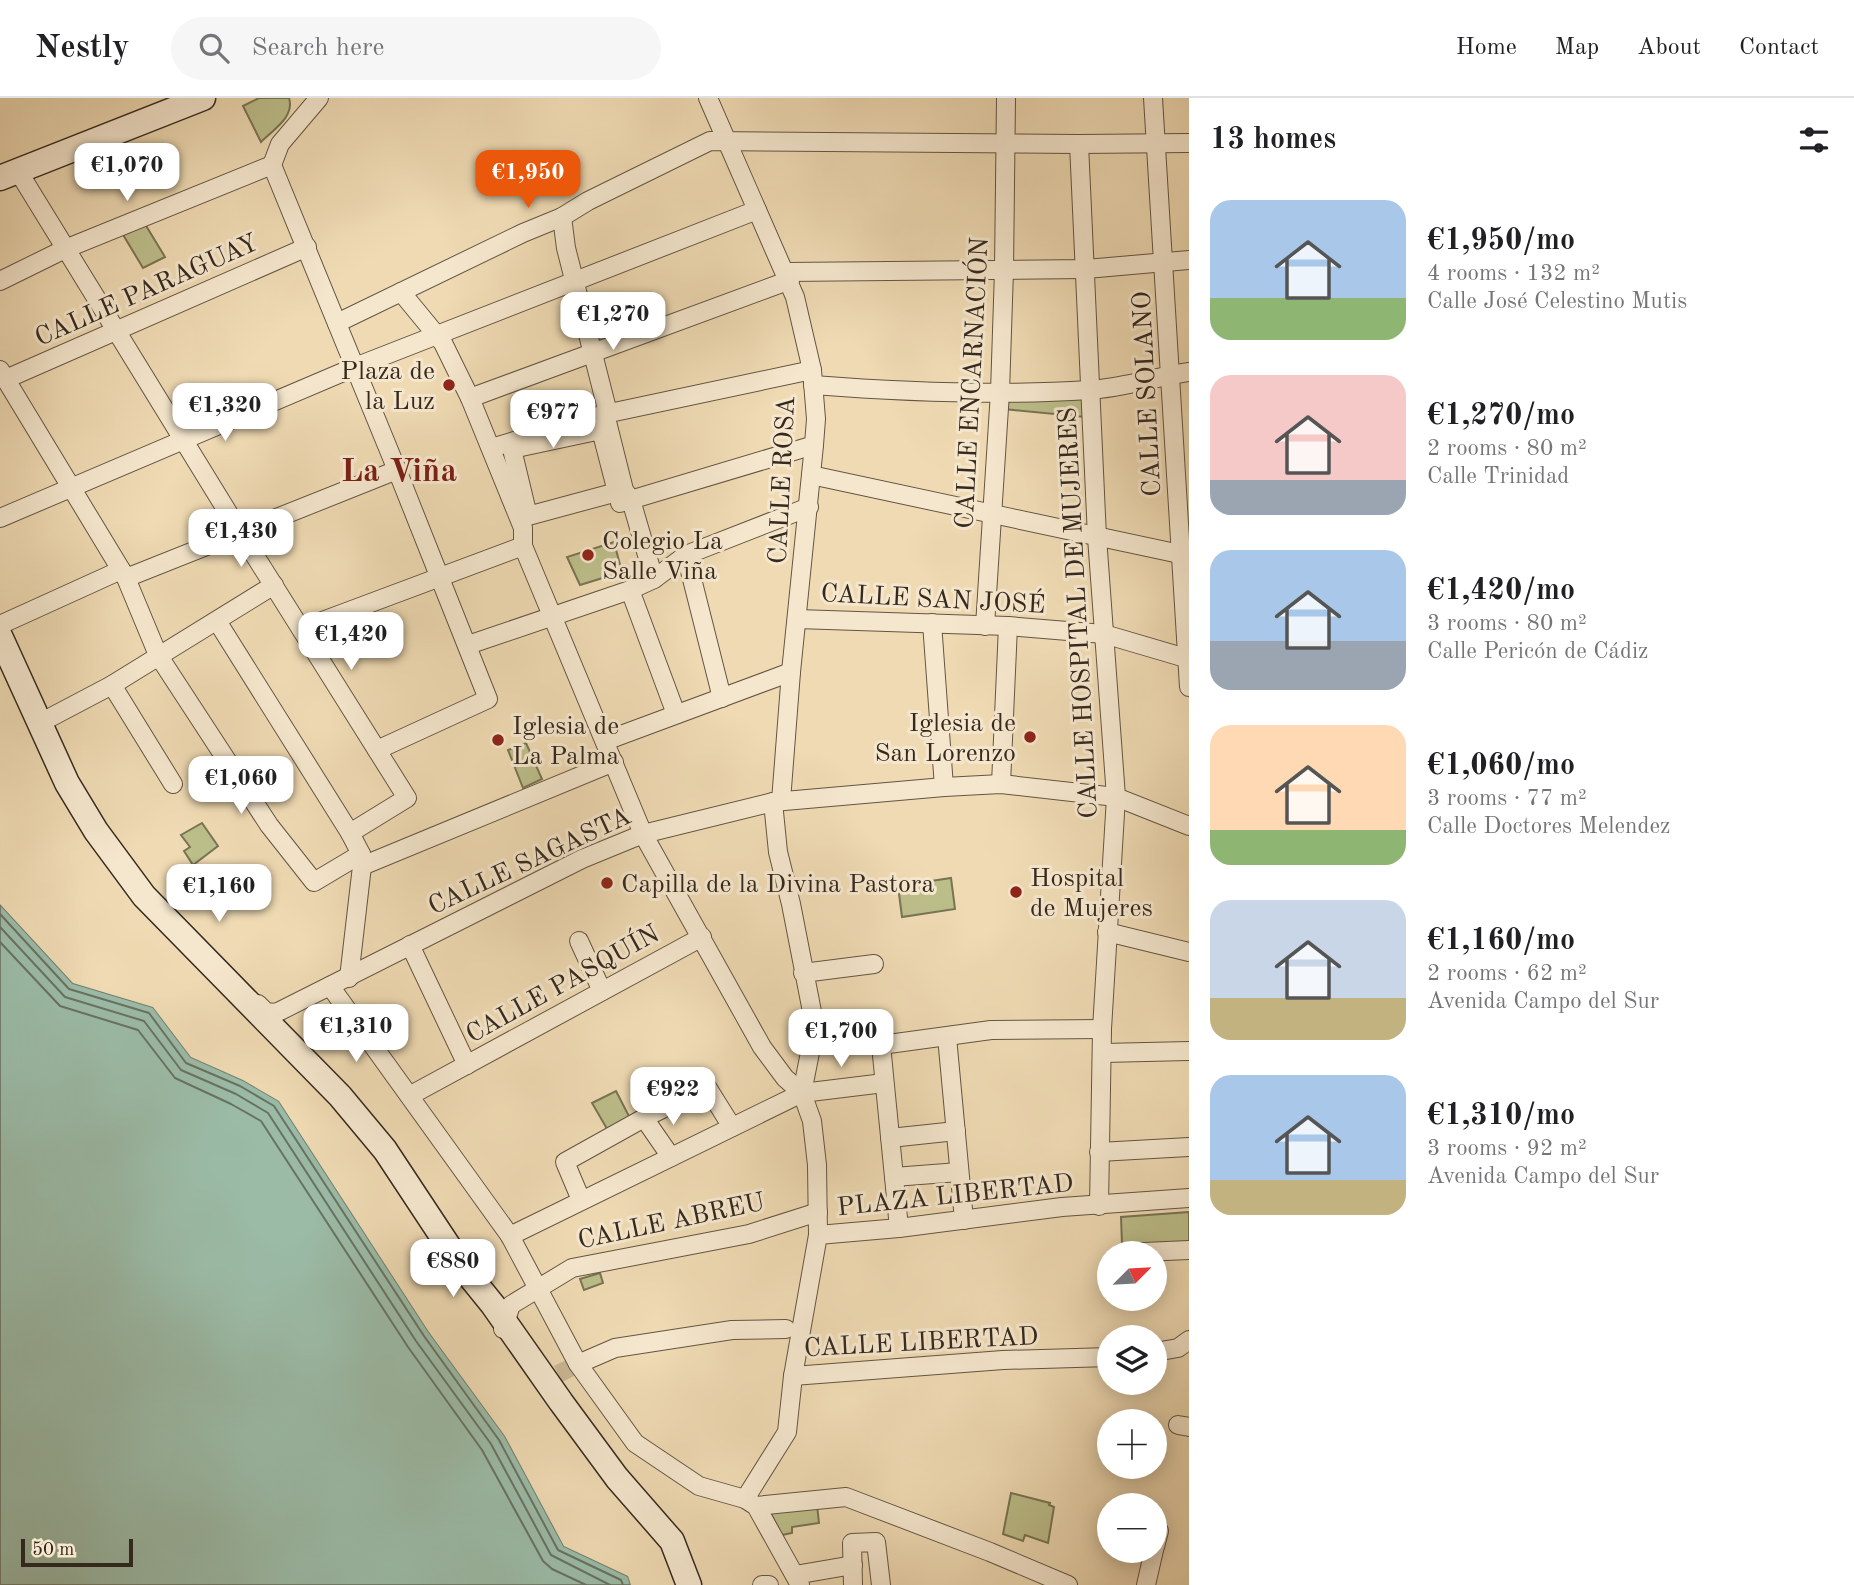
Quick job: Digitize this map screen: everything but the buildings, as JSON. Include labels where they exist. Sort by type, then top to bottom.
[{"type":"street","points":[[203,98],[9,174],[65,249],[407,798],[350,833]]},
{"type":"street","points":[[298,98],[301,119]]},
{"type":"street","points":[[319,98],[279,144],[272,165],[488,699],[377,750]]},
{"type":"street","name":"CALLE ROSA","points":[[708,98],[788,276],[813,377],[816,419],[809,507],[777,801],[778,852],[815,1027],[802,1093]]},
{"type":"street","name":"CALLE ENCARNACIÓN","points":[[985,626],[1000,392],[1006,98]]},
{"type":"street","name":"CALLE SOLANO","points":[[1153,98],[1164,263],[1180,374],[1189,687]]},
{"type":"street","points":[[337,323],[523,233],[562,217],[588,201],[710,141],[1189,143]]},
{"type":"street","name":"CALLE HOSPITAL DE MUJERES","points":[[1079,144],[1097,537],[1116,797],[1102,1030],[1099,1206]]},
{"type":"street","points":[[0,281],[65,249],[272,165]]},
{"type":"street","points":[[0,518],[435,335],[757,209]]},
{"type":"street","points":[[562,217],[566,248],[606,405],[605,414],[624,490],[631,500],[654,579]]},
{"type":"street","name":"CALLE PARAGUAY","points":[[3,375],[116,330],[307,247]]},
{"type":"street","points":[[470,398],[788,276],[1086,269],[1189,260]]},
{"type":"street","points":[[401,292],[443,343],[470,398],[553,615],[643,834],[762,1047],[785,1078],[802,1093]]},
{"type":"street","points":[[491,448],[605,414],[813,377],[864,389],[1000,392],[1092,390],[1180,374]]},
{"type":"street","points":[[3,375],[124,574],[158,654],[269,825],[314,882],[362,860],[614,762]]},
{"type":"street","points":[[601,430],[617,492],[528,516],[512,449],[601,430]]},
{"type":"street","points":[[300,629],[441,578],[523,537],[631,500],[814,446]]},
{"type":"street","points":[[0,625],[124,574],[397,470]]},
{"type":"street","points":[[811,474],[1185,555]]},
{"type":"street","points":[[468,645],[630,590],[654,579],[686,555],[809,507]]},
{"type":"street","points":[[686,555],[722,698]]},
{"type":"street","points":[[38,724],[112,685],[158,654],[274,585]]},
{"type":"street","points":[[630,590],[676,714]]},
{"type":"street","name":"CALLE SAN JOSÉ","points":[[797,619],[1008,626],[1104,634],[1187,658]]},
{"type":"street","points":[[217,621],[350,833],[362,860],[349,978]]},
{"type":"street","points":[[932,624],[944,787]]},
{"type":"street","points":[[1001,784],[1008,626]]},
{"type":"street","points":[[0,636],[38,724],[70,789],[96,831],[145,896],[340,1096],[385,1150],[463,1268],[503,1322],[551,1376],[617,1478],[671,1541],[689,1585]]},
{"type":"street","points":[[604,741],[791,673]]},
{"type":"street","points":[[112,685],[173,783]]},
{"type":"street","name":"CALLE SAGASTA","points":[[276,1013],[582,859],[643,834],[777,801],[1001,784],[1116,797],[1189,826]]},
{"type":"street","points":[[130,875],[153,891],[348,1089],[377,1131],[385,1150]]},
{"type":"street","points":[[1107,932],[1189,952]]},
{"type":"street","name":"CALLE PASQUÍN","points":[[411,1095],[702,937]]},
{"type":"street","points":[[579,941],[602,991]]},
{"type":"street","points":[[410,945],[467,1065]]},
{"type":"street","points":[[803,973],[874,964]]},
{"type":"street","points":[[216,970],[229,976],[267,1012],[276,1013]]},
{"type":"street","points":[[330,986],[510,1236],[578,1364],[635,1443],[699,1486],[750,1502],[846,1497],[1068,1585]]},
{"type":"street","points":[[899,1228],[881,1045],[991,1030],[1102,1030]]},
{"type":"street","points":[[947,1037],[964,1220]]},
{"type":"street","points":[[1103,1053],[1189,1051]]},
{"type":"street","points":[[510,1236],[802,1093],[884,1083]]},
{"type":"street","points":[[581,1200],[565,1162],[707,1087],[732,1127]]},
{"type":"street","name":"CALLE LIBERTAD","points":[[802,1093],[812,1121],[818,1235],[793,1376],[1003,1360],[1097,1357]]},
{"type":"street","points":[[644,1118],[670,1157]]},
{"type":"street","points":[[890,1138],[956,1131]]},
{"type":"street","points":[[1099,1152],[1189,1147]]},
{"type":"street","points":[[894,1177],[959,1172]]},
{"type":"street","name":"PLAZA LIBERTAD","points":[[818,1235],[899,1228],[1062,1207],[1189,1198]]},
{"type":"street","name":"CALLE ABREU","points":[[503,1322],[540,1289],[572,1268],[749,1234],[818,1212]]},
{"type":"street","points":[[1167,1251],[1189,1250]]},
{"type":"street","points":[[463,1268],[484,1310],[503,1322],[555,1419],[621,1497],[645,1511]]},
{"type":"street","points":[[578,1364],[615,1348],[732,1330],[786,1329]]},
{"type":"street","points":[[1167,1349],[1184,1344]]},
{"type":"street","points":[[750,1502],[787,1432],[793,1376]]},
{"type":"street","points":[[750,1502],[795,1581],[853,1565]]},
{"type":"street","points":[[853,1585],[852,1543],[876,1542],[881,1585]]},
{"type":"street","points":[[1146,1585],[1151,1563]]},
{"type":"street","points":[[762,1585],[769,1585]]},
{"type":"green space","points":[[259,98],[289,98],[290,105],[282,123],[261,142],[243,106]]},
{"type":"green space","points":[[145,224],[165,257],[143,268],[122,233]]},
{"type":"green space","points":[[1083,390],[1085,417],[1004,409],[1004,392]]},
{"type":"green space","points":[[614,542],[622,572],[580,585],[567,557]]},
{"type":"green space","points":[[526,743],[542,779],[523,788],[508,750]]},
{"type":"green space","points":[[202,823],[218,846],[193,865],[184,851],[190,847],[181,835]]},
{"type":"green space","points":[[951,878],[955,909],[902,917],[898,886]]},
{"type":"green space","points":[[616,1091],[632,1122],[610,1134],[592,1103]]},
{"type":"green space","points":[[1189,1212],[1189,1242],[1122,1241],[1121,1217]]},
{"type":"green space","points":[[600,1273],[603,1283],[584,1290],[580,1279]]},
{"type":"green space","points":[[1011,1493],[1050,1503],[1049,1505],[1054,1507],[1048,1543],[1025,1535],[1023,1541],[1003,1534]]},
{"type":"green space","points":[[817,1505],[819,1523],[792,1527],[792,1533],[782,1535],[769,1510]]},
{"type":"water","points":[[0,904],[73,983],[153,1007],[191,1057],[243,1080],[279,1101],[429,1332],[505,1436],[564,1546],[628,1576],[631,1585],[0,1585]]},
{"type":"pier","points":[[0,900],[75,980],[155,1004],[193,1054],[245,1077],[282,1098],[432,1330],[508,1434],[566,1543],[629,1573],[634,1585],[631,1585],[628,1576],[564,1546],[505,1436],[429,1332],[279,1101],[243,1080],[191,1057],[153,1007],[73,983],[0,904]]},
{"type":"tunnel","points":[[558,1374],[578,1364]]},
{"type":"place","name":"Plaza de la Luz","points":[[449,385]]},
{"type":"place","name":"Colegio La Salle Viña","points":[[588,555]]},
{"type":"place","name":"Iglesia de San Lorenzo","points":[[1030,737]]},
{"type":"place","name":"Iglesia de La Palma","points":[[498,740]]},
{"type":"place","name":"Capilla de la Divina Pastora","points":[[607,883]]},
{"type":"place","name":"Hospital de Mujeres","points":[[1016,892]]},
{"type":"district","name":"La Viña","points":[[399,469]]}]
